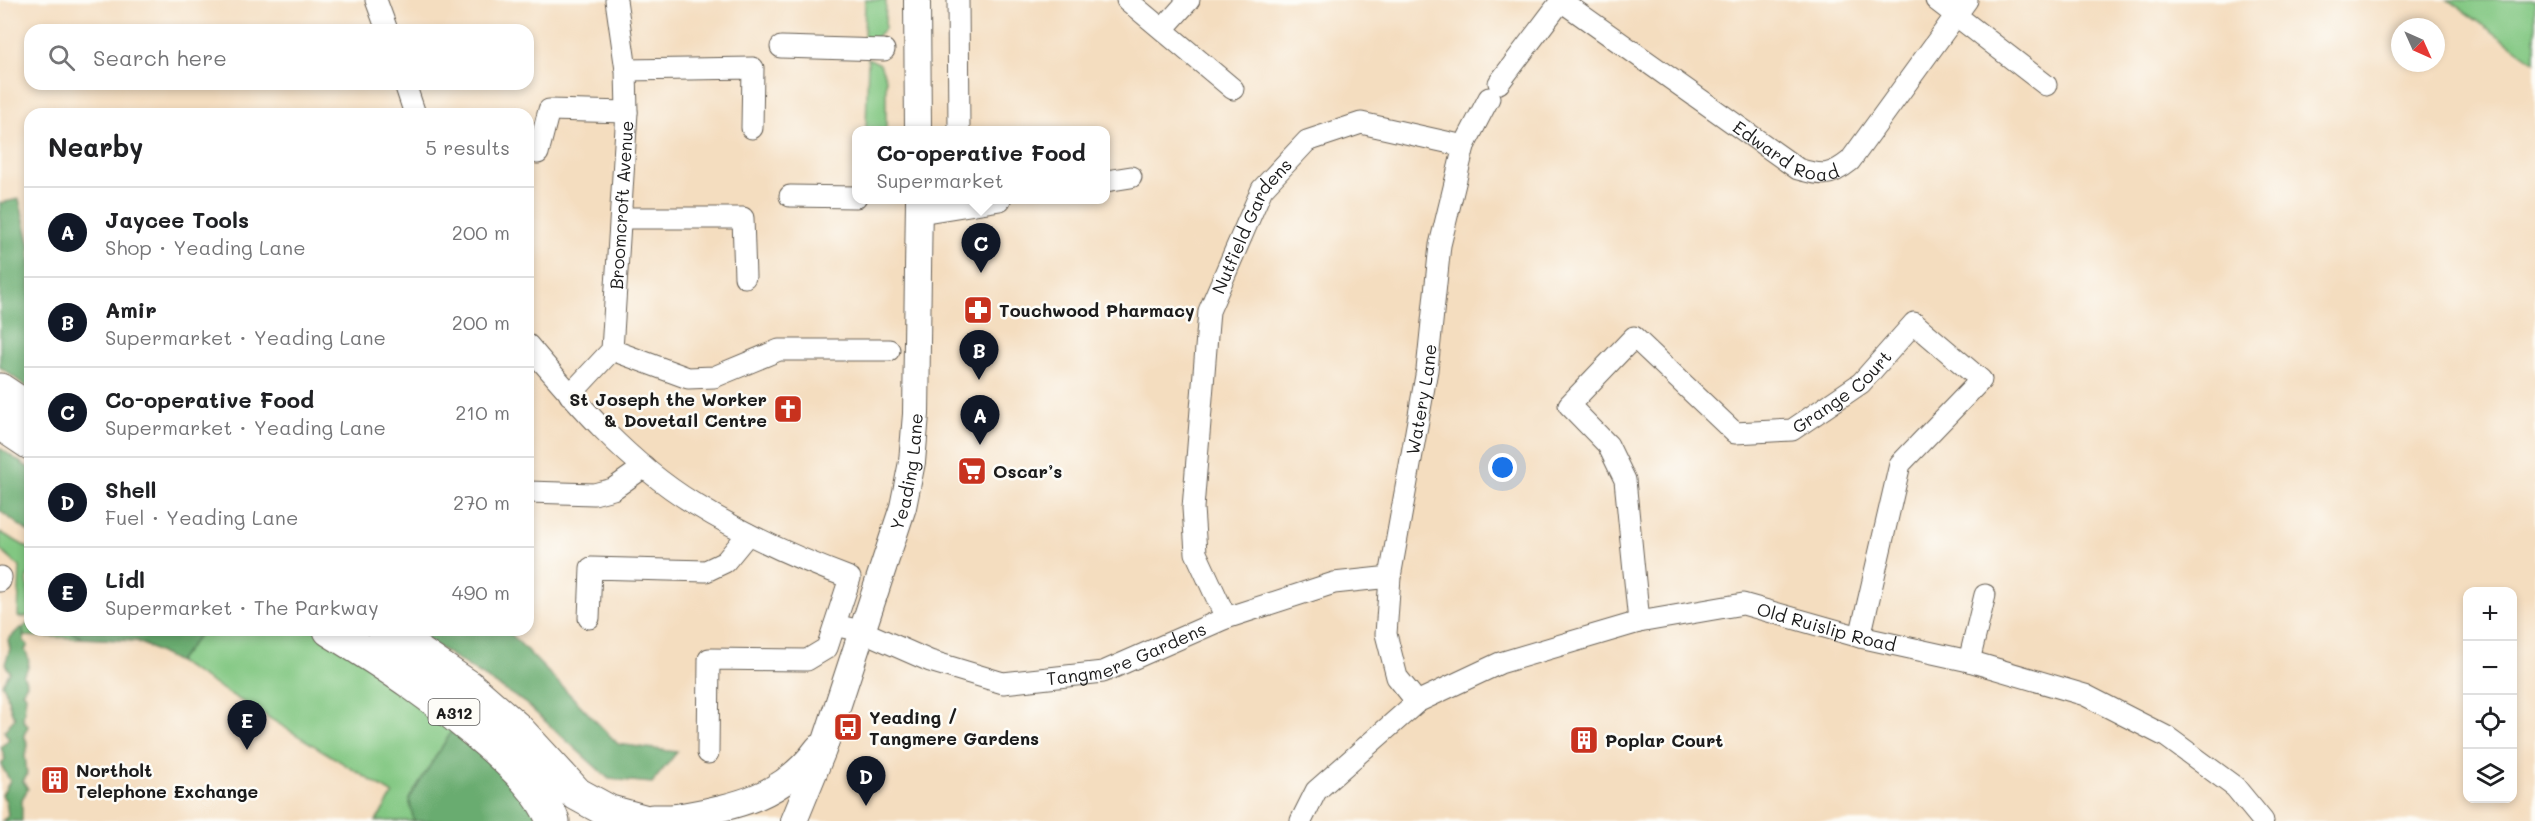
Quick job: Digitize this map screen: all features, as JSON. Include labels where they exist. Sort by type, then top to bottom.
[{"type":"highway","points":[[0,390],[24,406]]},
{"type":"highway","points":[[0,423],[24,439]]},
{"type":"highway","name":"A312","points":[[340,636],[448,707],[514,766],[548,807],[553,821]]},
{"type":"highway","name":"A312","points":[[394,636],[477,693],[518,729],[577,794],[610,812],[662,821]]},
{"type":"street","points":[[376,0],[385,24]]},
{"type":"street","name":"Broomcroft Avenue","points":[[612,350],[627,112],[626,70],[616,0]]},
{"type":"street","points":[[917,0],[918,126]]},
{"type":"street","points":[[958,0],[959,126]]},
{"type":"street","points":[[1127,0],[1233,89]]},
{"type":"street","points":[[1163,29],[1189,0]]},
{"type":"street","name":"Edward Road","points":[[1561,0],[1798,169],[1816,175],[1835,173],[1850,161],[1962,7]]},
{"type":"street","name":"Watery Lane","points":[[1417,702],[1397,677],[1386,634],[1390,577],[1427,370],[1440,245],[1464,146],[1494,91],[1561,0]]},
{"type":"street","points":[[1936,0],[1962,7],[2046,85]]},
{"type":"street","points":[[781,47],[884,50]]},
{"type":"street","points":[[626,70],[753,68],[752,128]]},
{"type":"street","points":[[407,90],[413,108]]},
{"type":"street","points":[[538,153],[549,110],[627,112]]},
{"type":"street","name":"Nutfield Gardens","points":[[1226,618],[1196,553],[1193,508],[1209,311],[1262,189],[1307,141],[1361,123],[1464,146]]},
{"type":"street","points":[[1110,180],[1131,177]]},
{"type":"street","points":[[790,196],[852,197]]},
{"type":"street","points":[[920,206],[947,204]]},
{"type":"street","name":"Yeading Lane","points":[[794,821],[815,774],[864,632],[903,507],[912,462],[916,414],[920,206]]},
{"type":"street","points":[[622,218],[743,218],[745,277]]},
{"type":"street","name":"Grange Court","points":[[1639,622],[1624,480],[1608,445],[1569,405],[1634,337],[1735,433],[1792,429],[1861,383],[1914,322],[1981,380],[1900,464],[1860,636]]},
{"type":"street","points":[[570,395],[612,350],[688,378],[714,377],[779,350],[889,350]]},
{"type":"street","points":[[534,352],[570,395],[644,467],[692,502],[748,534],[806,562],[850,578],[827,648],[807,660],[709,659],[708,753]]},
{"type":"street","points":[[534,492],[594,494],[613,489],[644,467]]},
{"type":"street","points":[[589,618],[591,568],[706,571],[725,562],[748,534]]},
{"type":"street","name":"Tangmere Gardens","points":[[835,625],[864,632],[930,661],[1003,683],[1103,672],[1226,618],[1334,583],[1390,577]]},
{"type":"street","points":[[1969,661],[1985,595]]},
{"type":"street","name":"Old Ruislip Road","points":[[1301,821],[1316,791],[1417,702],[1500,663],[1639,622],[1743,604],[1860,636],[1969,661],[2085,695],[2167,737],[2235,787],[2263,821]]},
{"type":"street","name":"Yeading Lane","points":[[662,821],[736,806],[772,792],[804,766],[828,733]]},
{"type":"green space","points":[[865,0],[886,0],[885,28],[875,39],[864,39]]},
{"type":"green space","points":[[2448,0],[2535,0],[2535,62]]},
{"type":"green space","points":[[868,58],[880,64],[886,79],[886,126],[866,126]]},
{"type":"green space","points":[[19,199],[24,220],[24,385],[0,367],[0,203]]},
{"type":"green space","points":[[0,448],[24,465],[24,529],[0,511]]},
{"type":"green space","points":[[0,532],[24,546],[24,617],[18,617],[20,567],[0,550]]},
{"type":"green space","points":[[20,628],[23,628],[24,641],[28,645],[25,650],[28,666],[23,675],[27,684],[22,692],[26,695],[23,720],[28,726],[24,735],[28,746],[25,755],[27,775],[23,781],[28,789],[22,799],[22,821],[2,821],[8,816],[6,801],[2,795],[10,781],[1,765],[5,759],[1,747],[9,739],[4,731],[15,718],[2,684],[10,672],[5,664],[10,649],[8,640]]},
{"type":"green space","points":[[24,636],[79,636],[83,638]]},
{"type":"green space","points":[[79,636],[198,636],[178,662],[137,641]]},
{"type":"green space","points":[[198,636],[326,636],[457,723],[409,799],[414,821],[376,821],[393,794],[178,662]]},
{"type":"green space","points":[[421,636],[513,636],[618,744],[677,752],[652,783],[609,779],[525,703]]},
{"type":"green space","points":[[457,723],[516,780],[540,821],[414,821],[409,799]]},
{"type":"place","name":"Co-operative Food","points":[[981,273]]},
{"type":"place","name":"Touchwood Pharmacy","points":[[978,310]]},
{"type":"place","name":"Amir","points":[[979,380]]},
{"type":"place","name":"St Joseph the Worker & Dovetail Centre","points":[[788,409]]},
{"type":"place","name":"Jaycee Tools","points":[[980,445]]},
{"type":"place","name":"Oscar’s","points":[[972,471]]},
{"type":"place","name":"Yeading / Tangmere Gardens","points":[[848,727]]},
{"type":"place","name":"Poplar Court","points":[[1584,740]]},
{"type":"place","name":"Lidl","points":[[247,750]]},
{"type":"place","name":"Northolt Telephone Exchange","points":[[55,780]]},
{"type":"place","name":"Shell","points":[[866,806]]}]
